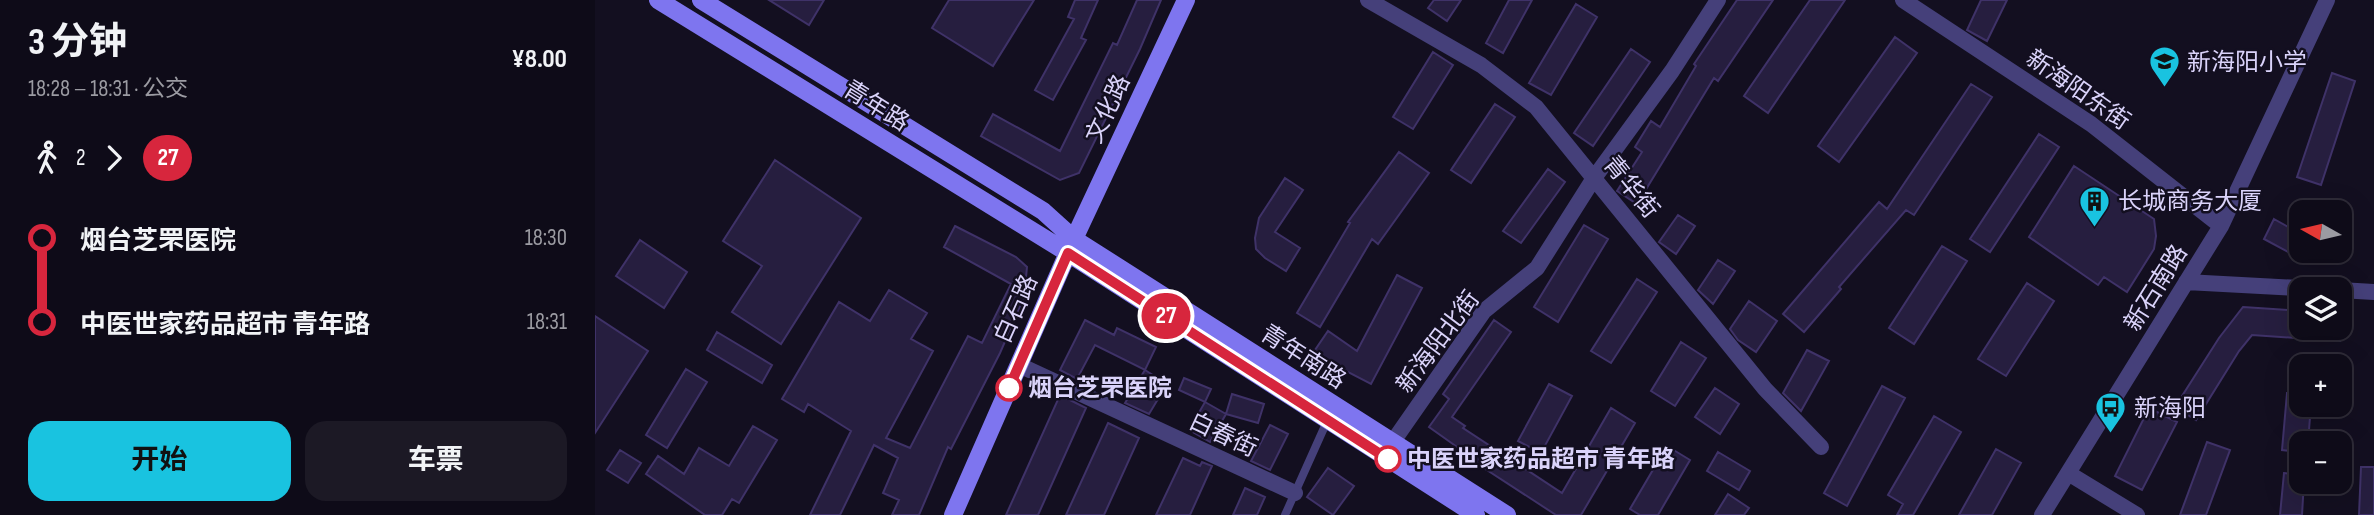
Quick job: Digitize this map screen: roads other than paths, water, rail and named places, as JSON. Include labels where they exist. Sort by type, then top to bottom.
[{"type":"main road","name":"青年路","points":[[658,0],[1071,246]]},
{"type":"main road","name":"青年路","points":[[701,0],[1043,211],[1071,246]]},
{"type":"main road","name":"文化路","points":[[1071,246],[1187,0]]},
{"type":"main road","name":"白石路","points":[[953,515],[1071,246]]},
{"type":"main road","name":"青年南路","points":[[1071,246],[1330,413],[1476,515]]},
{"type":"main road","name":"青年南路","points":[[1330,413],[1392,443],[1507,515]]},
{"type":"street","name":"青华街","points":[[1368,0],[1481,65],[1536,107],[1765,389],[1821,447]]},
{"type":"street","name":"新海阳北街","points":[[1392,443],[1484,311],[1537,268],[1594,178],[1672,71],[1718,0]]},
{"type":"street","name":"新海阳东街","points":[[1903,0],[2091,124],[2221,226]]},
{"type":"street","name":"新石南路","points":[[2042,515],[2221,226],[2327,0]]},
{"type":"street","points":[[2186,282],[2289,288]]},
{"type":"street","points":[[2352,291],[2374,292]]},
{"type":"street","name":"白春街","points":[[1019,365],[1295,493]]},
{"type":"street","points":[[2069,472],[2137,515]]},
{"type":"lane","points":[[1285,515],[1330,413]]},
{"type":"place","name":"新海阳小学","points":[[2164,89]]},
{"type":"place","name":"长城商务大厦","points":[[2095,228]]},
{"type":"place","name":"烟台芝罘医院","points":[[1009,388]]},
{"type":"place","name":"新海阳","points":[[2111,435]]},
{"type":"place","name":"中医世家药品超市 青年路","points":[[1388,459]]}]
